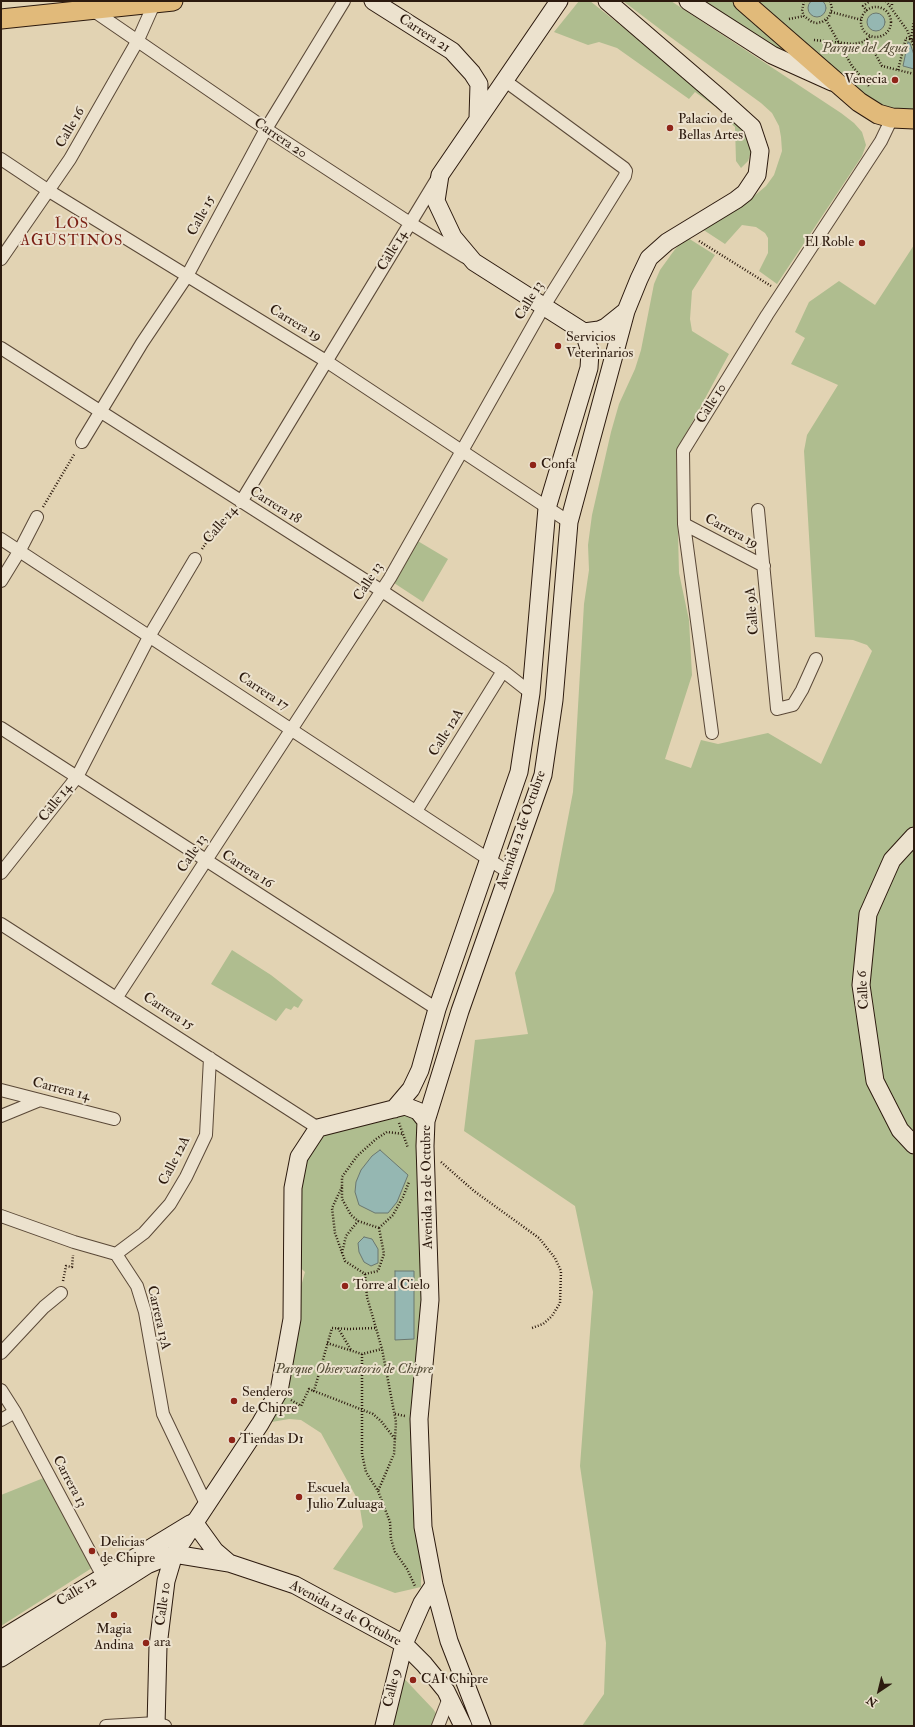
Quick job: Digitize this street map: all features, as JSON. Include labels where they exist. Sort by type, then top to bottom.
[{"type":"main road","points":[[1,19],[173,1]]},
{"type":"main road","name":"Carrera 21","points":[[373,1],[452,51],[472,73],[479,84],[478,118]]},
{"type":"main road","name":"Calle 14","points":[[441,214],[436,201],[440,175],[559,1]]},
{"type":"main road","name":"Avenida 12 de Octubre","points":[[482,1726],[449,1641],[434,1585],[423,1527],[419,1419],[430,1300],[418,1150],[460,1011],[543,775],[554,700],[569,522],[626,311],[639,278],[649,258],[667,242],[745,193],[757,175],[760,152],[752,127],[607,1]]},
{"type":"main road","points":[[688,1],[772,55],[837,84]]},
{"type":"main road","points":[[743,1],[859,102],[878,114],[892,118],[914,119]]},
{"type":"main road","name":"Carrera 20","points":[[441,214],[453,237],[474,262],[584,332]]},
{"type":"main road","points":[[584,332],[606,328],[626,311]]},
{"type":"main road","name":"Avenida 12 de Octubre","points":[[394,1109],[411,1089],[420,1070],[437,1010],[519,772],[531,693],[547,508],[589,368],[590,352],[584,332]]},
{"type":"main road","name":"Calle 6","points":[[914,836],[892,860],[868,914],[861,985],[875,1081],[900,1130],[914,1146]]},
{"type":"main road","points":[[174,1554],[260,1424],[279,1391],[292,1320],[293,1188],[299,1157],[318,1128],[394,1109],[399,1106],[410,1107],[418,1112],[426,1121]]},
{"type":"main road","points":[[194,1522],[215,1550],[229,1563]]},
{"type":"main road","name":"Calle 12","points":[[1,1658],[194,1522]]},
{"type":"main road","name":"Avenida 12 de Octubre","points":[[174,1554],[229,1563],[295,1585],[404,1644],[424,1664],[449,1698],[463,1726]]},
{"type":"main road","name":"Calle 12","points":[[1,1638],[106,1583],[174,1554]]},
{"type":"main road","name":"Calle 10","points":[[159,1725],[158,1646],[166,1581],[174,1554]]},
{"type":"main road","name":"Calle 9","points":[[384,1726],[404,1644],[422,1603],[434,1585]]},
{"type":"street","name":"Calle 15","points":[[82,442],[142,343],[187,276],[266,130],[344,1]]},
{"type":"street","name":"Calle 16","points":[[1,259],[70,159],[138,40],[154,4]]},
{"type":"street","name":"Carrera 20","points":[[91,9],[138,40],[266,130],[410,223],[474,262]]},
{"type":"street","name":"Calle 13","points":[[117,997],[382,591],[544,306],[625,176],[626,171],[504,80]]},
{"type":"street","name":"Calle 10","points":[[712,733],[684,524],[682,451],[782,292],[881,140],[892,118]]},
{"type":"street","name":"Carrera 19","points":[[1,159],[49,191],[326,361],[569,522]]},
{"type":"street","name":"Calle 14","points":[[241,502],[440,175]]},
{"type":"street","name":"Carrera 18","points":[[1,348],[382,591],[503,671],[531,693]]},
{"type":"street","name":"Calle 9A","points":[[758,510],[777,709],[793,705],[802,690],[816,659]]},
{"type":"street","points":[[1,581],[20,550],[37,517]]},
{"type":"street","name":"Carrera 19","points":[[684,524],[764,566]]},
{"type":"street","name":"Carrera 17","points":[[1,538],[508,872]]},
{"type":"street","name":"Calle 14","points":[[1,873],[77,777],[150,636],[195,559]]},
{"type":"street","name":"Calle 12A","points":[[416,811],[503,671]]},
{"type":"street","name":"Carrera 16","points":[[1,728],[437,1010]]},
{"type":"street","name":"Carrera 15","points":[[1,924],[117,997],[318,1128]]},
{"type":"street","name":"Calle 12A","points":[[116,1254],[144,1233],[170,1204],[186,1177],[206,1135],[210,1058]]},
{"type":"street","name":"Carrera 14","points":[[1,1090],[114,1119]]},
{"type":"street","points":[[1,1116],[40,1100]]},
{"type":"street","points":[[1,1216],[74,1242],[116,1254]]},
{"type":"street","name":"Carrera 13A","points":[[116,1254],[137,1286],[145,1312],[163,1414],[206,1504]]},
{"type":"street","points":[[1,1352],[44,1307],[61,1293]]},
{"type":"street","name":"Carrera 13","points":[[1,1390],[15,1412],[106,1583]]},
{"type":"street","points":[[1,1420],[15,1412]]},
{"type":"street","points":[[438,1726],[449,1698]]},
{"type":"street","points":[[106,1726],[159,1725]]},
{"type":"path","points":[[804,1],[802,10],[804,16],[812,22],[822,22],[826,20],[831,12],[830,1]]},
{"type":"path","points":[[867,11],[863,6],[870,1]]},
{"type":"path","points":[[886,1],[912,39],[914,47]]},
{"type":"path","points":[[892,1],[892,8]]},
{"type":"path","points":[[876,8],[885,10],[892,22],[889,31],[886,34],[876,37],[871,36],[864,30],[862,20],[867,11],[876,8]]},
{"type":"path","points":[[831,12],[862,20]]},
{"type":"path","points":[[797,17],[804,16]]},
{"type":"path","points":[[826,20],[852,66],[870,88]]},
{"type":"path","points":[[912,39],[914,21]]},
{"type":"path","points":[[808,40],[839,44],[853,44],[871,36]]},
{"type":"path","points":[[898,70],[906,38],[912,39]]},
{"type":"path","points":[[867,39],[882,66],[914,74]]},
{"type":"path","points":[[685,232],[782,292]]},
{"type":"path","points":[[37,517],[82,442]]},
{"type":"path","name":"Calle 14","points":[[195,559],[216,529],[241,502]]},
{"type":"path","points":[[394,1109],[403,1134],[418,1150],[441,1162],[474,1190],[539,1238],[555,1258],[561,1271],[560,1303],[552,1316],[543,1324],[532,1328]]},
{"type":"path","points":[[379,1228],[358,1221],[351,1215],[342,1199],[342,1177],[347,1167],[376,1139],[387,1132],[403,1134]]},
{"type":"path","points":[[379,1228],[393,1214],[403,1197],[411,1178]]},
{"type":"path","points":[[342,1187],[332,1208],[332,1218],[345,1261],[365,1274],[378,1271],[384,1254],[379,1228]]},
{"type":"path","points":[[342,1255],[346,1236],[358,1221]]},
{"type":"path","points":[[61,1293],[66,1266],[72,1267],[74,1242]]},
{"type":"path","points":[[365,1274],[367,1297],[382,1349],[395,1414],[394,1454],[378,1491]]},
{"type":"path","points":[[314,1392],[332,1328],[375,1328]]},
{"type":"path","points":[[338,1328],[351,1351]]},
{"type":"path","points":[[327,1344],[362,1354],[382,1349]]},
{"type":"path","points":[[362,1354],[362,1454],[366,1472],[378,1491],[390,1522],[391,1539],[395,1552],[407,1569],[422,1603]]},
{"type":"path","points":[[279,1391],[301,1406],[309,1389],[361,1409],[373,1414],[382,1421],[395,1439]]},
{"type":"green space","points":[[579,1],[590,1],[746,125],[752,149],[748,161],[741,168],[736,161],[735,127],[727,120],[726,116],[720,110],[695,92],[689,99],[617,48],[599,42],[588,45],[554,32]]},
{"type":"green space","points":[[623,1],[671,1],[841,113],[854,123],[862,132],[866,145],[862,156],[777,284],[759,271],[768,253],[768,238],[765,233],[756,227],[742,225],[725,244],[699,227],[753,197],[766,186],[774,175],[782,151],[779,126],[772,113],[761,103]]},
{"type":"green space","name":"Parque del Agua","points":[[688,1],[914,1],[914,114],[896,113]]},
{"type":"green space","points":[[688,238],[715,255],[692,291],[690,319],[692,331],[729,354],[676,455],[679,573],[689,620],[692,675],[665,759],[691,768],[701,740],[718,744],[768,733],[821,764],[872,651],[867,645],[853,640],[815,637],[804,451],[807,435],[838,385],[791,364],[805,338],[795,332],[809,302],[839,281],[875,305],[914,245],[914,1726],[582,1726],[604,1694],[606,1643],[580,1466],[593,1292],[575,1206],[464,1131],[475,1040],[528,1034],[515,973],[554,891],[573,792],[584,604],[589,570],[588,545],[592,515],[619,404],[635,369],[641,350],[654,284],[660,270],[673,252],[682,241]]},
{"type":"green space","points":[[416,540],[448,559],[423,602],[391,581]]},
{"type":"green space","points":[[232,950],[271,975],[303,1000],[298,1008],[294,1006],[291,1010],[286,1008],[276,1021],[211,984]]},
{"type":"green space","name":"Parque Observatorio de Chipre","points":[[394,1109],[426,1121],[421,1587],[395,1593],[333,1569],[363,1527],[359,1502],[321,1433],[301,1420],[289,1419],[260,1424],[279,1391],[292,1319],[305,1272],[293,1261],[293,1188],[318,1128]]},
{"type":"green space","points":[[46,1477],[95,1566],[1,1626],[1,1495]]},
{"type":"green space","points":[[397,1671],[433,1709],[440,1719],[438,1726],[384,1726]]},
{"type":"water","points":[[817,-1],[823,2],[826,8],[823,14],[817,17],[811,14],[808,8],[811,2]]},
{"type":"water","points":[[876,13],[882,16],[885,22],[882,28],[876,31],[870,28],[867,22],[870,16]]},
{"type":"water","points":[[908,42],[910,43],[914,55],[914,69],[903,66]]},
{"type":"water","points":[[380,1150],[408,1175],[397,1202],[388,1213],[375,1213],[359,1205],[355,1192],[356,1182],[361,1170],[372,1156]]},
{"type":"water","points":[[364,1237],[372,1239],[378,1249],[378,1263],[371,1266],[364,1262],[359,1252],[358,1243]]},
{"type":"water","points":[[395,1271],[414,1271],[414,1339],[395,1340]]},
{"type":"place","name":"Venecia","points":[[895,80]]},
{"type":"place","name":"Palacio de Bellas Artes","points":[[670,128]]},
{"type":"place","name":"El Roble","points":[[862,243]]},
{"type":"place","name":"Servicios Veterinarios","points":[[558,346]]},
{"type":"place","name":"Confa","points":[[533,465]]},
{"type":"place","name":"Torre al Cielo","points":[[345,1286]]},
{"type":"place","name":"Senderos de Chipre","points":[[234,1401]]},
{"type":"place","name":"Tiendas D1","points":[[232,1440]]},
{"type":"place","name":"Escuela Julio Zuluaga","points":[[299,1497]]},
{"type":"place","name":"Delicias de Chipre","points":[[92,1551]]},
{"type":"place","name":"Magia Andina","points":[[114,1615]]},
{"type":"place","name":"ara","points":[[146,1643]]},
{"type":"place","name":"CAI Chipre","points":[[413,1680]]},
{"type":"district","name":"LOS AGUSTINOS","points":[[72,234]]}]
